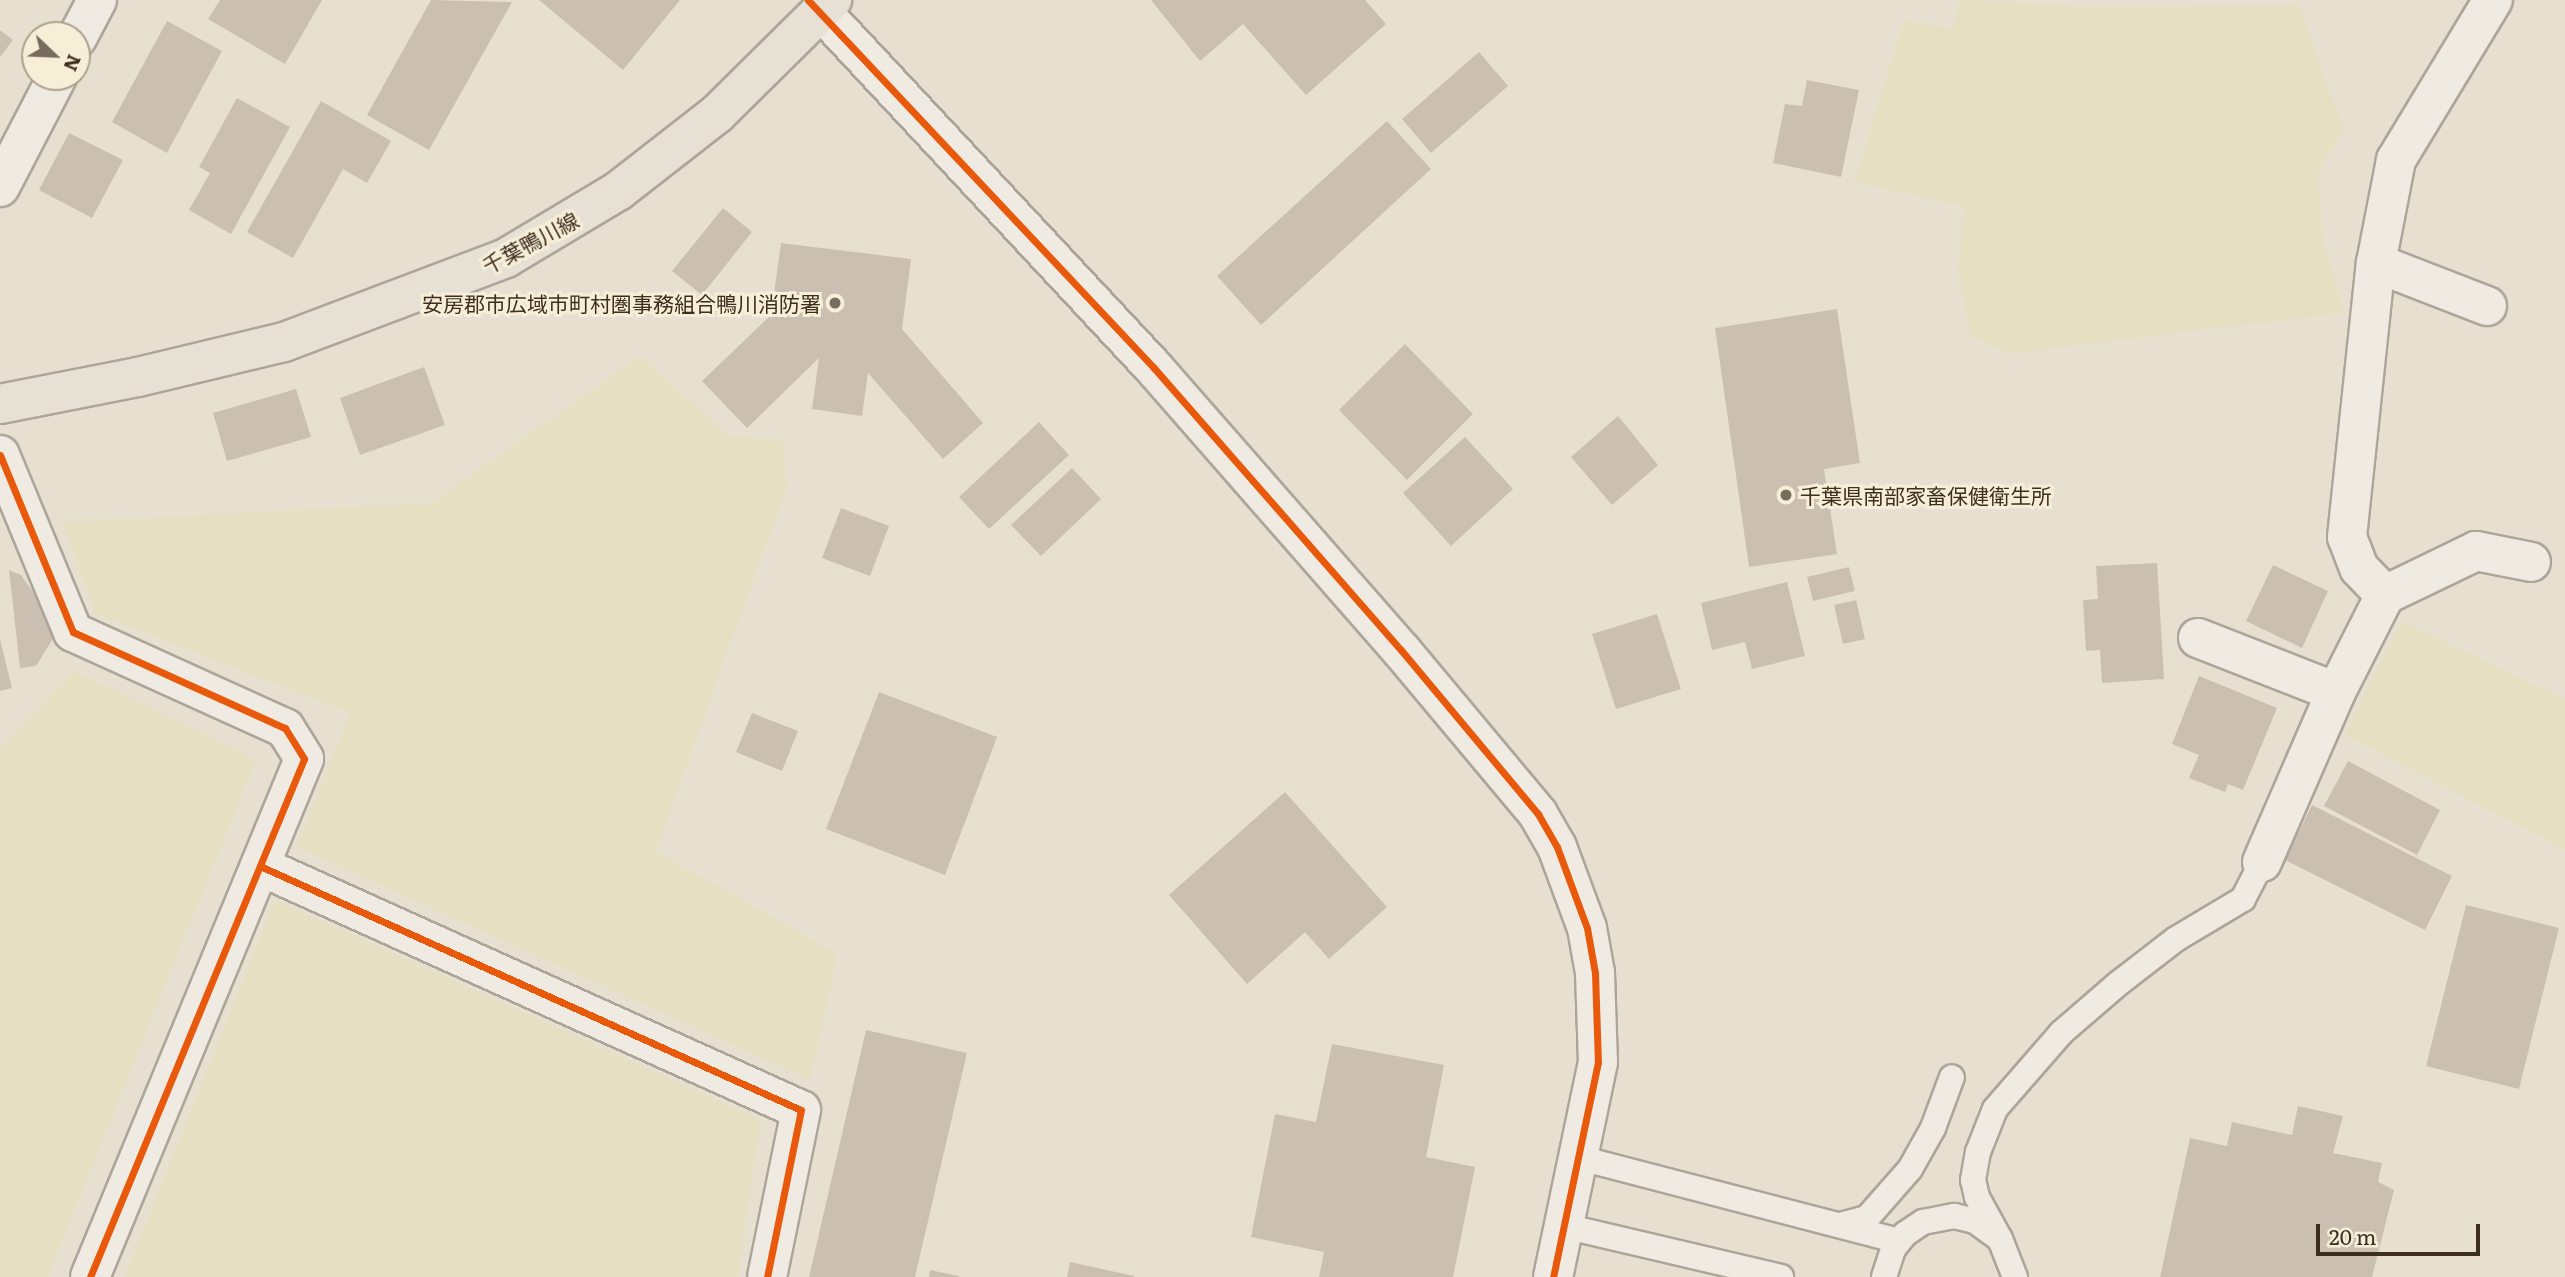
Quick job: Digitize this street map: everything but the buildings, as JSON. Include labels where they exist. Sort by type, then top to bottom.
[{"type":"main road","name":"千葉鴨川線","points":[[0,404],[138,377],[284,342],[506,258],[629,183],[717,114],[821,4]]},
{"type":"street","points":[[86,21],[97,0]]},
{"type":"street","points":[[2385,596],[2360,568],[2347,537],[2376,263],[2396,160],[2493,0]]},
{"type":"street","points":[[821,4],[1154,368],[1538,814],[1573,881],[1595,973],[1598,1062],[1553,1277]]},
{"type":"street","points":[[0,187],[50,91]]},
{"type":"street","points":[[2376,263],[2487,306]]},
{"type":"street","points":[[0,455],[74,632],[285,728],[304,759],[90,1277]]},
{"type":"street","points":[[2262,862],[2336,692],[2385,596],[2476,551],[2531,562]]},
{"type":"street","points":[[2199,638],[2336,692]]},
{"type":"street","points":[[260,866],[801,1110],[767,1277]]},
{"type":"lane","points":[[2015,1277],[2000,1239],[1977,1197],[1973,1180],[1978,1152],[1995,1110],[2062,1033],[2119,983],[2176,939],[2243,899],[2262,862]]},
{"type":"lane","points":[[1839,1225],[1867,1217],[1910,1169],[1933,1128],[1952,1077]]},
{"type":"lane","points":[[1580,1158],[1898,1241]]},
{"type":"lane","points":[[1885,1277],[1898,1241],[1923,1222],[1954,1216],[1975,1221],[2000,1239]]},
{"type":"lane","points":[[1564,1226],[1782,1277]]},
{"type":"shaded area","points":[[1960,0],[2084,6],[2299,5],[2344,130],[2318,171],[2323,238],[2344,313],[2012,354],[1971,337],[1957,266],[1964,207],[1854,182],[1904,20],[1952,29]]},
{"type":"shaded area","points":[[640,356],[728,435],[782,441],[787,487],[656,851],[838,954],[810,1080],[297,847],[350,713],[95,613],[63,522],[431,503]]},
{"type":"shaded area","points":[[2401,621],[2565,699],[2565,850],[2345,735]]},
{"type":"shaded area","points":[[74,670],[256,760],[48,1277],[0,1277],[0,749]]},
{"type":"shaded area","points":[[275,900],[761,1120],[738,1277],[124,1277]]},
{"type":"cycle path","points":[[808,0],[1154,368],[1401,650],[1538,814],[1557,847],[1587,928],[1595,973],[1598,1062],[1553,1277]]},
{"type":"cycle path","points":[[0,455],[73,632],[285,728],[304,759],[90,1277]]},
{"type":"cycle path","points":[[260,866],[801,1110],[767,1277]]},
{"type":"place","name":"安房郡市広域市町村圏事務組合鴨川消防署","points":[[835,303]]},
{"type":"place","name":"千葉県南部家畜保健衛生所","points":[[1786,495]]}]
